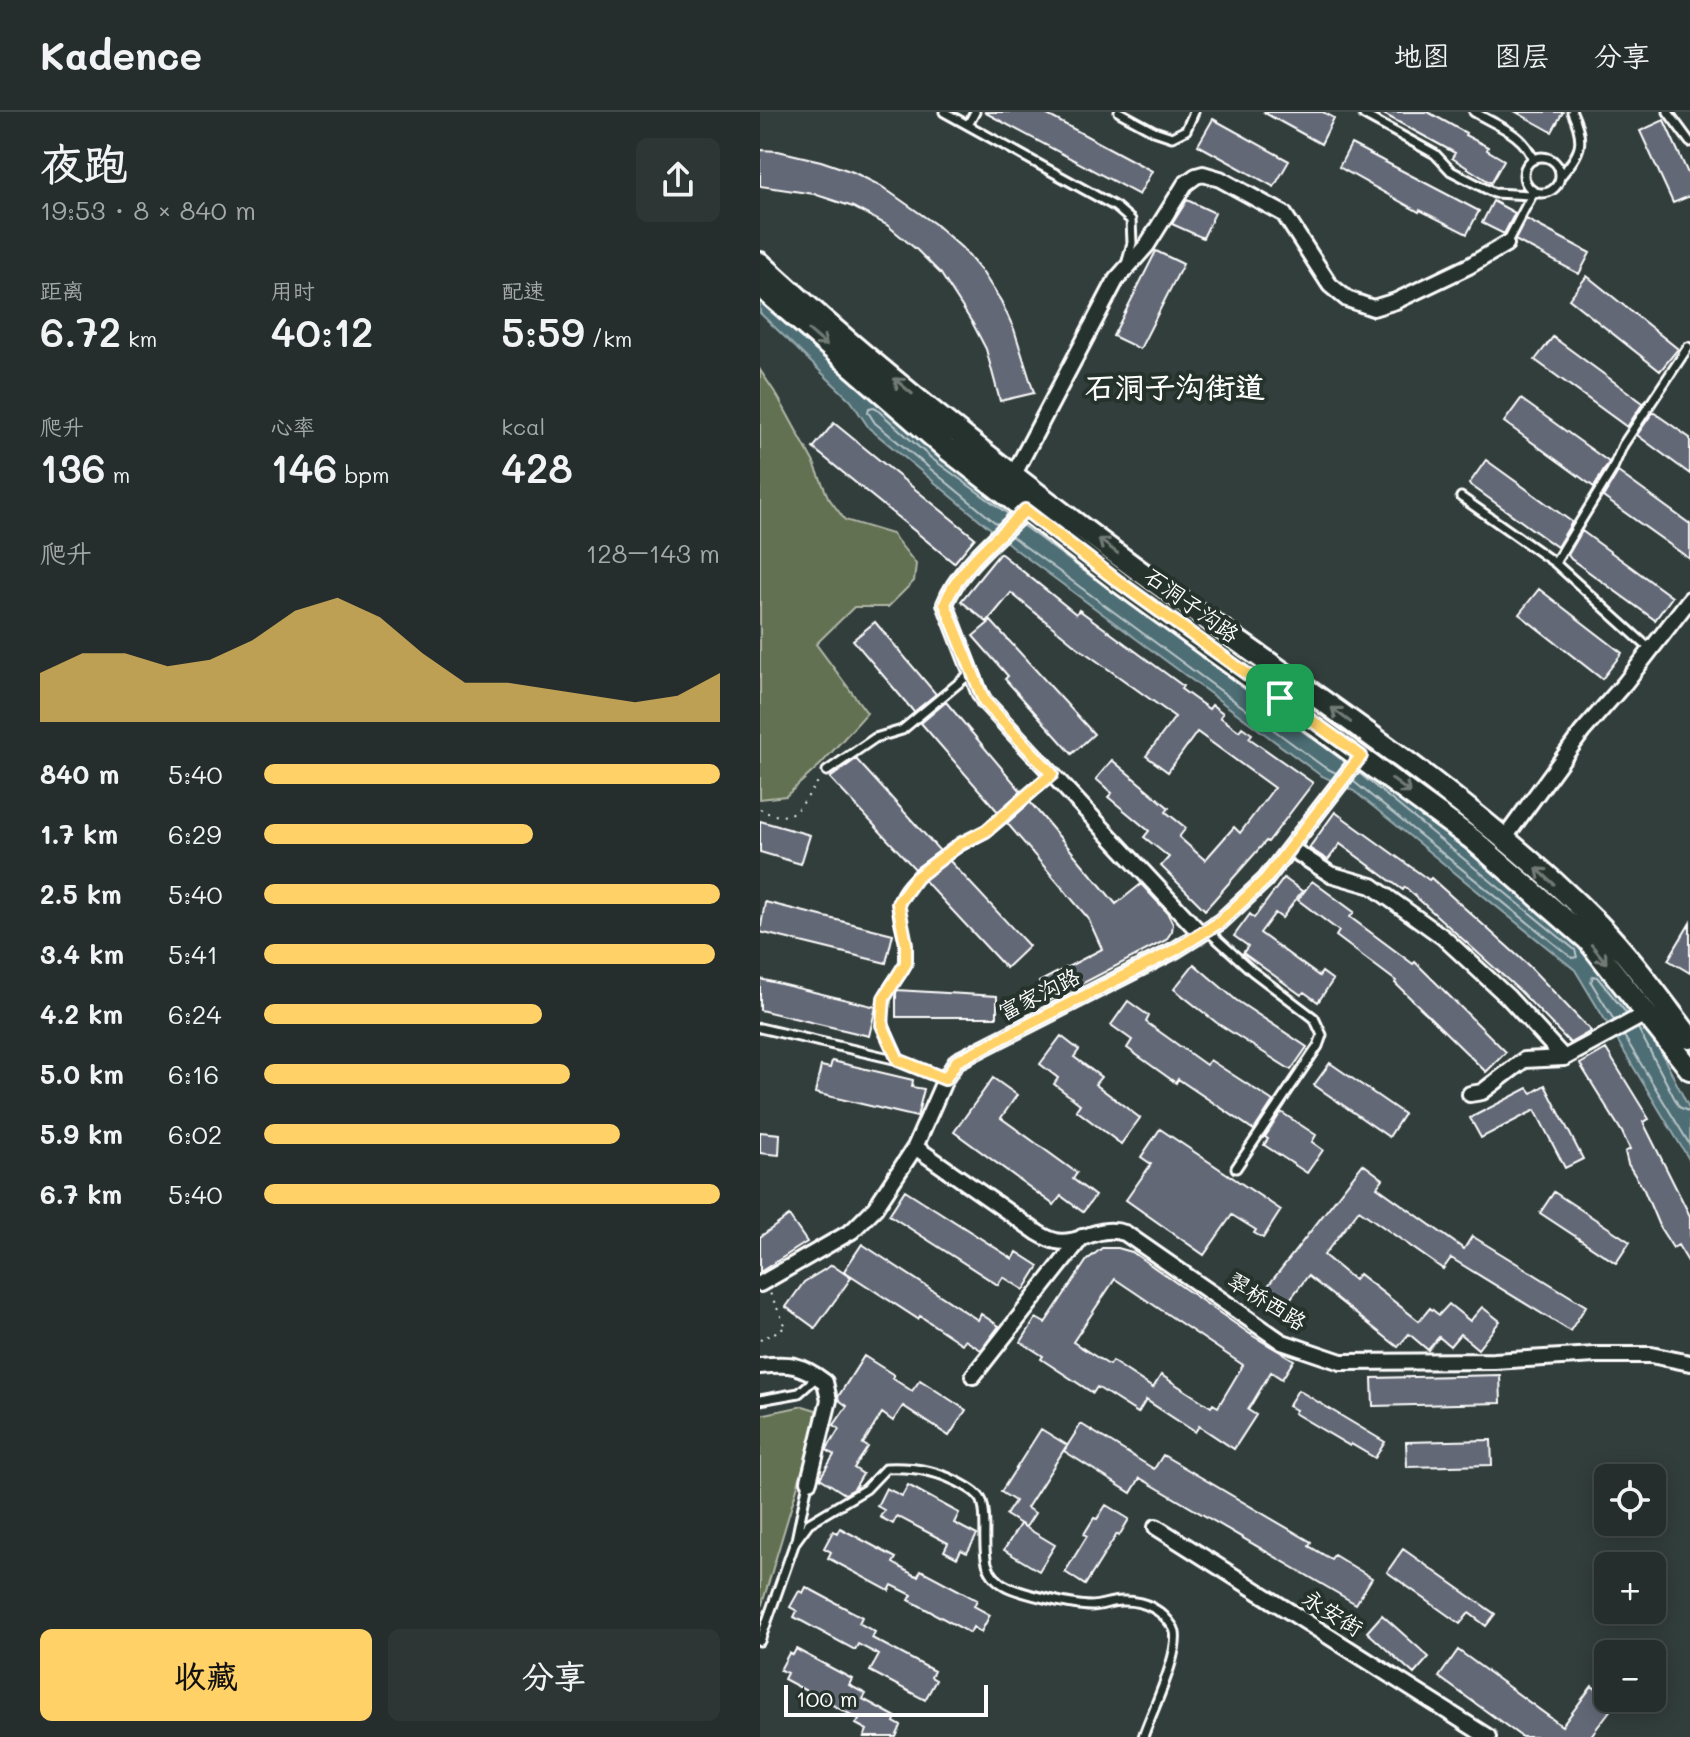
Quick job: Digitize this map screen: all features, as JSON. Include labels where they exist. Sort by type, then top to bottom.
[{"type":"main road","name":"石洞子沟路","points":[[760,263],[816,315],[955,429],[1134,566],[1308,691],[1504,839],[1599,925],[1690,1038]]},
{"type":"main road","name":"石洞子沟路","points":[[760,286],[947,449],[1024,511],[1472,839],[1538,894],[1588,940],[1644,1015],[1690,1069]]},
{"type":"street","points":[[1014,474],[1116,280],[1147,245],[1185,184],[1203,174],[1246,192],[1284,214],[1330,285],[1347,299],[1373,308],[1396,301],[1457,272],[1506,244]]},
{"type":"street","points":[[1024,511],[961,576],[945,604],[984,701],[1204,932]]},
{"type":"street","points":[[1504,839],[1582,732],[1690,599]]},
{"type":"street","name":"富家沟路","points":[[762,1282],[852,1231],[875,1208],[915,1147],[945,1079],[957,1061],[1220,922],[1265,880],[1359,758]]},
{"type":"street","points":[[1290,848],[1330,874],[1372,886],[1443,937],[1508,997],[1564,1058]]},
{"type":"street","points":[[1470,1094],[1482,1092],[1524,1060],[1564,1058],[1644,1015]]},
{"type":"street","name":"翠桥西路","points":[[915,1147],[1038,1233],[1057,1242],[1109,1228],[1125,1233],[1282,1342],[1341,1362],[1494,1361],[1651,1355],[1690,1363]]},
{"type":"street","points":[[973,1376],[1082,1237]]},
{"type":"street","points":[[760,1366],[796,1365],[825,1382],[829,1400],[809,1481]]},
{"type":"street","name":"永安街","points":[[1156,1527],[1488,1737]]},
{"type":"lane","points":[[944,112],[1116,207],[1131,220],[1132,243],[1124,271]]},
{"type":"lane","points":[[968,125],[975,112]]},
{"type":"lane","points":[[1119,112],[1172,137],[1186,130],[1194,112]]},
{"type":"lane","points":[[1474,112],[1519,137],[1529,147],[1533,160]]},
{"type":"lane","points":[[1364,115],[1435,154],[1451,171],[1494,193],[1532,193],[1550,191],[1580,149],[1579,128],[1572,112]]},
{"type":"lane","points":[[1668,112],[1690,142]]},
{"type":"lane","points":[[1532,193],[1524,176],[1533,160],[1552,160],[1560,177]]},
{"type":"lane","points":[[1506,244],[1532,193]]},
{"type":"lane","points":[[1555,563],[1612,470],[1623,445],[1688,347]]},
{"type":"lane","points":[[1461,497],[1555,563],[1651,650]]},
{"type":"lane","points":[[827,771],[875,738],[902,730],[972,672]]},
{"type":"lane","points":[[898,1060],[882,1025],[884,998],[906,963],[906,944],[898,903],[903,892],[960,844],[986,831],[1052,774]]},
{"type":"lane","points":[[1204,932],[1314,1018],[1322,1035],[1318,1046],[1236,1168]]},
{"type":"lane","points":[[760,1028],[898,1060],[945,1079]]},
{"type":"lane","points":[[760,1400],[799,1393],[818,1376]]},
{"type":"lane","points":[[795,1542],[809,1523],[866,1489],[886,1468],[912,1467],[937,1471],[953,1478],[974,1491],[983,1502],[986,1561],[994,1578],[1008,1587],[1073,1604],[1138,1603],[1157,1609],[1175,1630],[1176,1644],[1143,1737]]},
{"type":"lane","points":[[760,1641],[795,1542],[809,1481]]},
{"type":"path","points":[[760,809],[778,816],[790,815],[801,807],[827,771]]},
{"type":"path","points":[[760,1340],[786,1327],[762,1282]]},
{"type":"green space","points":[[760,370],[814,463],[828,497],[845,520],[892,534],[916,564],[914,581],[888,607],[854,607],[816,644],[867,713],[821,764],[786,796],[760,799]]},
{"type":"green space","points":[[803,1406],[816,1410],[813,1435],[760,1611],[760,1415]]},
{"type":"water","points":[[760,298],[1372,772],[1581,944],[1651,1032],[1690,1110],[1690,1161],[1575,970],[1354,791],[1320,775],[1015,549],[869,428],[851,401],[760,313]]},
{"type":"building","points":[[984,112],[1042,112],[1152,171],[1139,195]]},
{"type":"building","points":[[1263,112],[1323,112],[1334,118],[1321,144]]},
{"type":"building","points":[[1380,112],[1428,112],[1466,133],[1504,160],[1491,183],[1452,158],[1455,153]]},
{"type":"building","points":[[1516,112],[1563,112],[1552,132]]},
{"type":"building","points":[[1213,119],[1289,161],[1274,187],[1198,145]]},
{"type":"building","points":[[1664,120],[1690,178],[1690,196],[1673,203],[1640,131]]},
{"type":"building","points":[[1351,144],[1479,211],[1467,234],[1419,212],[1339,167]]},
{"type":"building","points":[[760,150],[821,161],[853,172],[881,186],[935,224],[962,248],[1001,301],[1014,329],[1034,393],[1000,401],[986,349],[973,324],[941,274],[917,250],[887,225],[853,207],[814,194],[760,186]]},
{"type":"building","points":[[1187,200],[1215,213],[1203,238],[1172,224]]},
{"type":"building","points":[[1493,201],[1515,213],[1504,234],[1482,223]]},
{"type":"building","points":[[1526,219],[1590,253],[1579,274],[1515,240]]},
{"type":"building","points":[[1156,251],[1183,264],[1140,349],[1113,336]]},
{"type":"building","points":[[1587,276],[1678,349],[1660,371],[1569,299]]},
{"type":"building","points":[[1553,337],[1643,403],[1627,427],[1535,360]]},
{"type":"building","points":[[1521,399],[1609,462],[1594,487],[1504,422]]},
{"type":"building","points":[[1653,412],[1690,438],[1690,474],[1637,435]]},
{"type":"building","points":[[834,423],[975,538],[954,563],[813,448]]},
{"type":"building","points":[[1486,460],[1572,522],[1557,547],[1469,484]]},
{"type":"building","points":[[1618,472],[1690,524],[1690,559],[1603,497]]},
{"type":"building","points":[[1582,531],[1672,597],[1655,620],[1571,559],[1568,555]]},
{"type":"building","points":[[1000,553],[1076,614],[1079,610],[1183,686],[1181,689],[1209,709],[1212,705],[1223,713],[1220,717],[1239,731],[1242,727],[1252,734],[1249,738],[1313,783],[1268,842],[1205,910],[1161,866],[1169,857],[1144,837],[1149,831],[1108,797],[1112,793],[1096,779],[1112,760],[1169,808],[1166,812],[1186,828],[1179,837],[1205,860],[1234,827],[1240,833],[1274,788],[1197,732],[1168,772],[1146,756],[1175,717],[1076,646],[1011,593],[987,622],[961,601]]},
{"type":"building","points":[[1539,589],[1622,653],[1602,679],[1519,614]]},
{"type":"building","points":[[991,621],[1094,734],[1072,754],[1005,679],[1008,676],[973,636]]},
{"type":"building","points":[[875,622],[936,694],[914,712],[853,640]]},
{"type":"building","points":[[946,702],[1021,791],[999,813],[921,723]]},
{"type":"building","points":[[856,759],[940,851],[915,869],[830,778]]},
{"type":"building","points":[[1030,802],[1116,904],[1141,884],[1167,912],[1173,924],[1166,940],[1049,1001],[1039,982],[1102,949],[1088,918],[1007,823]]},
{"type":"building","points":[[1335,812],[1429,880],[1431,878],[1529,966],[1591,1031],[1570,1043],[1520,991],[1405,887],[1403,890],[1340,844],[1328,860],[1309,848]]},
{"type":"building","points":[[760,821],[810,835],[801,864],[760,852]]},
{"type":"building","points":[[949,860],[1029,946],[1006,968],[923,879]]},
{"type":"building","points":[[1284,878],[1302,891],[1282,918],[1275,913],[1260,933],[1319,976],[1322,972],[1333,980],[1318,1002],[1304,992],[1301,995],[1243,953],[1248,946],[1234,936],[1250,914],[1254,918]]},
{"type":"building","points":[[1312,881],[1354,912],[1350,917],[1413,964],[1415,962],[1506,1052],[1486,1072],[1396,981],[1336,936],[1339,931],[1298,900]]},
{"type":"building","points":[[765,902],[893,934],[886,963],[760,932]]},
{"type":"building","points":[[1690,923],[1690,973],[1668,960]]},
{"type":"building","points":[[1194,964],[1236,1000],[1307,1047],[1291,1070],[1217,1023],[1174,989]]},
{"type":"building","points":[[760,979],[876,1007],[869,1036],[760,1010]]},
{"type":"building","points":[[896,990],[997,996],[997,1017],[896,1017]]},
{"type":"building","points":[[1128,1001],[1149,1016],[1146,1022],[1206,1065],[1210,1060],[1273,1101],[1254,1130],[1178,1079],[1176,1083],[1127,1048],[1132,1040],[1111,1025]]},
{"type":"building","points":[[1061,1036],[1079,1050],[1074,1057],[1101,1077],[1095,1084],[1140,1118],[1121,1144],[1076,1110],[1080,1104],[1054,1084],[1058,1078],[1040,1064]]},
{"type":"building","points":[[1606,1049],[1649,1119],[1643,1122],[1690,1216],[1690,1265],[1678,1245],[1673,1248],[1659,1226],[1644,1190],[1628,1164],[1625,1152],[1630,1149],[1622,1132],[1580,1064]]},
{"type":"building","points":[[832,1061],[913,1080],[912,1087],[924,1089],[917,1117],[815,1093],[821,1066],[830,1068]]},
{"type":"building","points":[[1330,1063],[1404,1114],[1389,1137],[1314,1085]]},
{"type":"building","points":[[993,1078],[1017,1095],[1001,1118],[1077,1173],[1073,1179],[1095,1196],[1083,1212],[1061,1196],[1054,1205],[954,1132]]},
{"type":"building","points":[[1545,1085],[1583,1159],[1565,1168],[1535,1110],[1481,1138],[1470,1118],[1528,1088],[1532,1093]]},
{"type":"building","points":[[1281,1112],[1316,1135],[1312,1142],[1323,1150],[1307,1173],[1264,1145],[1268,1139],[1265,1137]]},
{"type":"building","points":[[1160,1129],[1281,1210],[1263,1238],[1232,1215],[1204,1255],[1126,1200],[1151,1164],[1141,1157]]},
{"type":"building","points":[[760,1132],[780,1134],[779,1155],[760,1153]]},
{"type":"building","points":[[1363,1164],[1383,1179],[1377,1187],[1464,1249],[1472,1236],[1586,1306],[1570,1331],[1451,1258],[1443,1269],[1359,1210],[1324,1255],[1354,1280],[1359,1274],[1419,1321],[1430,1308],[1439,1315],[1449,1304],[1470,1321],[1482,1307],[1500,1321],[1478,1349],[1460,1334],[1450,1346],[1439,1337],[1428,1350],[1409,1334],[1398,1347],[1308,1276],[1287,1303],[1267,1287]]},
{"type":"building","points":[[905,1190],[1013,1259],[1017,1252],[1039,1266],[1024,1290],[1003,1277],[998,1285],[889,1215]]},
{"type":"building","points":[[1554,1192],[1630,1242],[1616,1263],[1540,1213]]},
{"type":"building","points":[[789,1216],[807,1242],[760,1272],[760,1237]]},
{"type":"building","points":[[862,1244],[978,1320],[981,1314],[999,1326],[981,1350],[965,1340],[962,1344],[920,1316],[918,1319],[844,1271]]},
{"type":"building","points":[[1102,1248],[1132,1252],[1253,1336],[1294,1360],[1282,1379],[1271,1372],[1248,1410],[1256,1415],[1234,1449],[1199,1426],[1195,1432],[1146,1400],[1138,1413],[1097,1387],[1093,1393],[1021,1342],[1036,1318],[1045,1323],[1087,1260]],"holes":[[[1115,1279],[1243,1365],[1218,1407],[1213,1404],[1211,1407],[1161,1375],[1153,1388],[1112,1361],[1109,1365],[1073,1342]]]},
{"type":"building","points":[[832,1265],[851,1278],[815,1328],[786,1307],[804,1282]]},
{"type":"building","points":[[864,1356],[912,1391],[920,1380],[966,1410],[949,1436],[903,1406],[893,1421],[882,1413],[863,1444],[868,1447],[854,1468],[863,1474],[854,1489],[845,1494],[820,1478],[834,1455],[827,1450],[839,1429],[834,1425],[847,1406],[838,1397]]},
{"type":"building","points":[[1500,1375],[1501,1403],[1373,1406],[1372,1378]]},
{"type":"building","points":[[1298,1390],[1385,1442],[1375,1458],[1294,1413],[1296,1410],[1288,1406]]},
{"type":"building","points":[[1081,1424],[1154,1469],[1163,1455],[1311,1542],[1309,1546],[1331,1559],[1334,1555],[1372,1578],[1356,1604],[1140,1478],[1131,1493],[1064,1451]]},
{"type":"building","points":[[1041,1429],[1067,1445],[1027,1508],[1035,1513],[1026,1527],[1006,1515],[1015,1501],[1001,1492]]},
{"type":"building","points":[[1491,1440],[1492,1465],[1407,1467],[1406,1442]]},
{"type":"building","points":[[908,1485],[959,1513],[954,1523],[977,1535],[967,1553],[961,1550],[957,1558],[944,1551],[948,1543],[897,1516],[893,1524],[880,1517],[884,1510],[877,1506],[886,1488],[902,1496]]},
{"type":"building","points":[[1106,1505],[1129,1519],[1085,1585],[1065,1572],[1087,1536],[1084,1534]]},
{"type":"building","points":[[1020,1524],[1055,1545],[1039,1571],[1004,1550]]},
{"type":"building","points":[[840,1528],[896,1558],[893,1563],[914,1575],[918,1576],[921,1570],[977,1600],[974,1606],[990,1615],[981,1632],[973,1627],[970,1633],[909,1600],[912,1595],[892,1585],[889,1591],[828,1558],[831,1552],[824,1548],[833,1531],[837,1533]]},
{"type":"building","points":[[1403,1549],[1495,1614],[1486,1626],[1469,1613],[1460,1624],[1387,1572]]},
{"type":"building","points":[[806,1587],[862,1617],[859,1623],[875,1632],[872,1638],[934,1671],[931,1677],[936,1680],[925,1700],[870,1671],[879,1655],[858,1644],[855,1650],[794,1617],[797,1611],[790,1607],[799,1591],[803,1593]]},
{"type":"building","points":[[1382,1615],[1429,1657],[1414,1674],[1367,1632]]},
{"type":"building","points":[[796,1649],[852,1679],[849,1685],[866,1694],[863,1699],[896,1717],[894,1722],[901,1726],[896,1737],[864,1737],[867,1730],[856,1724],[859,1719],[784,1679],[787,1673],[780,1670],[789,1653],[793,1655]]},
{"type":"building","points":[[1458,1650],[1562,1726],[1592,1686],[1594,1712],[1609,1712],[1590,1737],[1522,1737],[1439,1677]]},
{"type":"district","name":"石洞子沟街道","points":[[1175,388]]},
{"type":"route","points":[[1025,510],[1280,698],[1361,756],[1265,880],[1220,922],[1201,934],[957,1061],[945,1079],[898,1060],[882,1025],[884,998],[906,963],[906,944],[898,903],[903,892],[960,844],[986,831],[1052,774],[984,701],[945,604],[961,576],[1025,510]]}]
